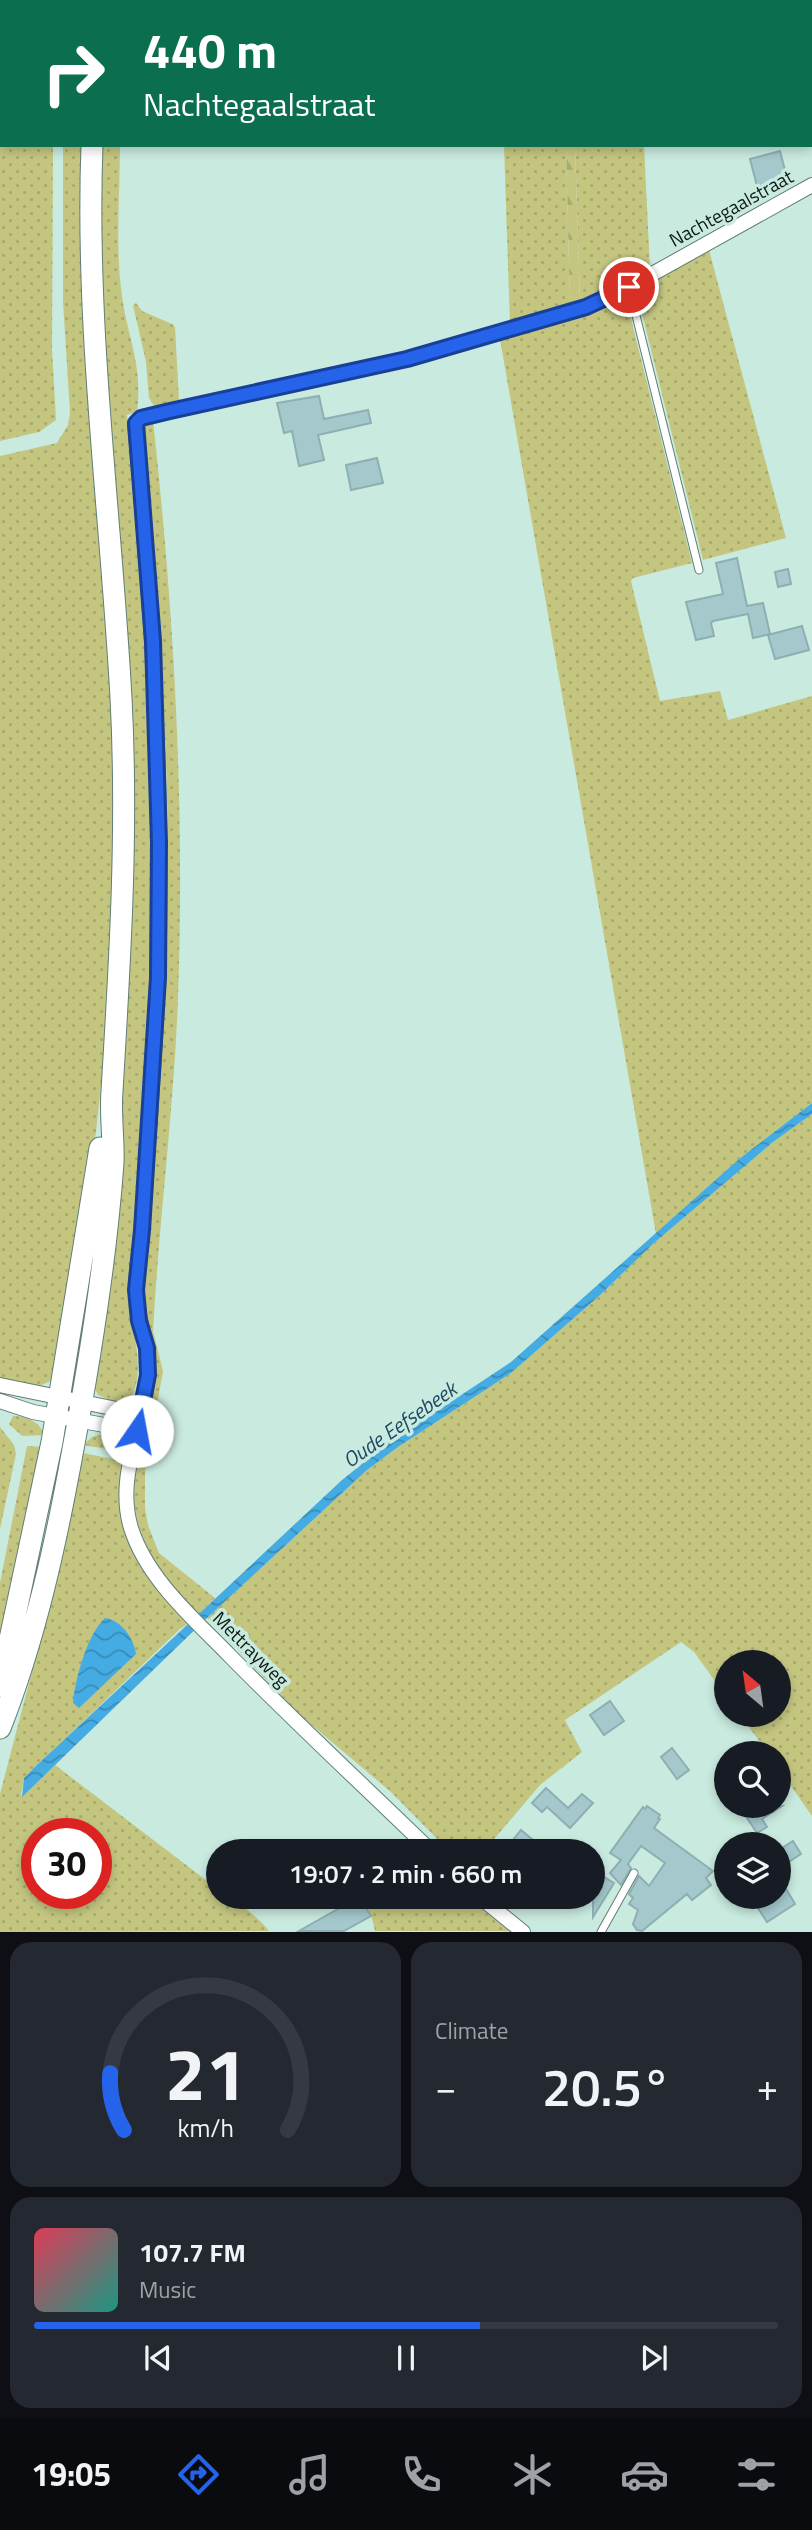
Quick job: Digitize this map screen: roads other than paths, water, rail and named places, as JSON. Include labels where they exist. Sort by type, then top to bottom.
[{"type":"main road","points":[[0,1728],[41,1598],[80,1411],[103,1269],[113,1163],[111,1098],[121,934],[123,795],[120,678],[94,309],[92,147]]},
{"type":"main road","points":[[0,1686],[59,1407],[103,1131],[111,1098]]},
{"type":"street","name":"Nachtegaalstraat","points":[[147,417],[407,359],[586,307],[629,287],[812,185]]},
{"type":"street","name":"Mettrayweg","points":[[147,417],[137,421],[135,425],[153,641],[159,856],[158,978],[136,1290],[139,1321],[147,1348],[148,1375],[131,1459],[127,1502],[131,1527],[154,1573],[192,1617],[419,1839]]},
{"type":"street","points":[[0,1385],[59,1407],[80,1411],[141,1414]]},
{"type":"street","points":[[0,1401],[24,1409],[59,1407]]},
{"type":"street","points":[[80,1411],[137,1431]]},
{"type":"street","points":[[495,1909],[523,1931]]},
{"type":"lane","points":[[629,287],[699,570]]},
{"type":"lane","points":[[601,1931],[634,1873]]},
{"type":"water","points":[[812,1103],[812,1114],[773,1142],[654,1243],[598,1297],[511,1373],[367,1470],[207,1618],[22,1797],[24,1778],[36,1766],[342,1480],[387,1444],[511,1362],[739,1159]]},
{"type":"water","points":[[105,1618],[116,1622],[126,1631],[136,1654],[79,1708],[73,1703],[79,1670],[87,1646]]},
{"type":"water label","name":"Oude Eefsebeek","points":[[400,1425]]}]
